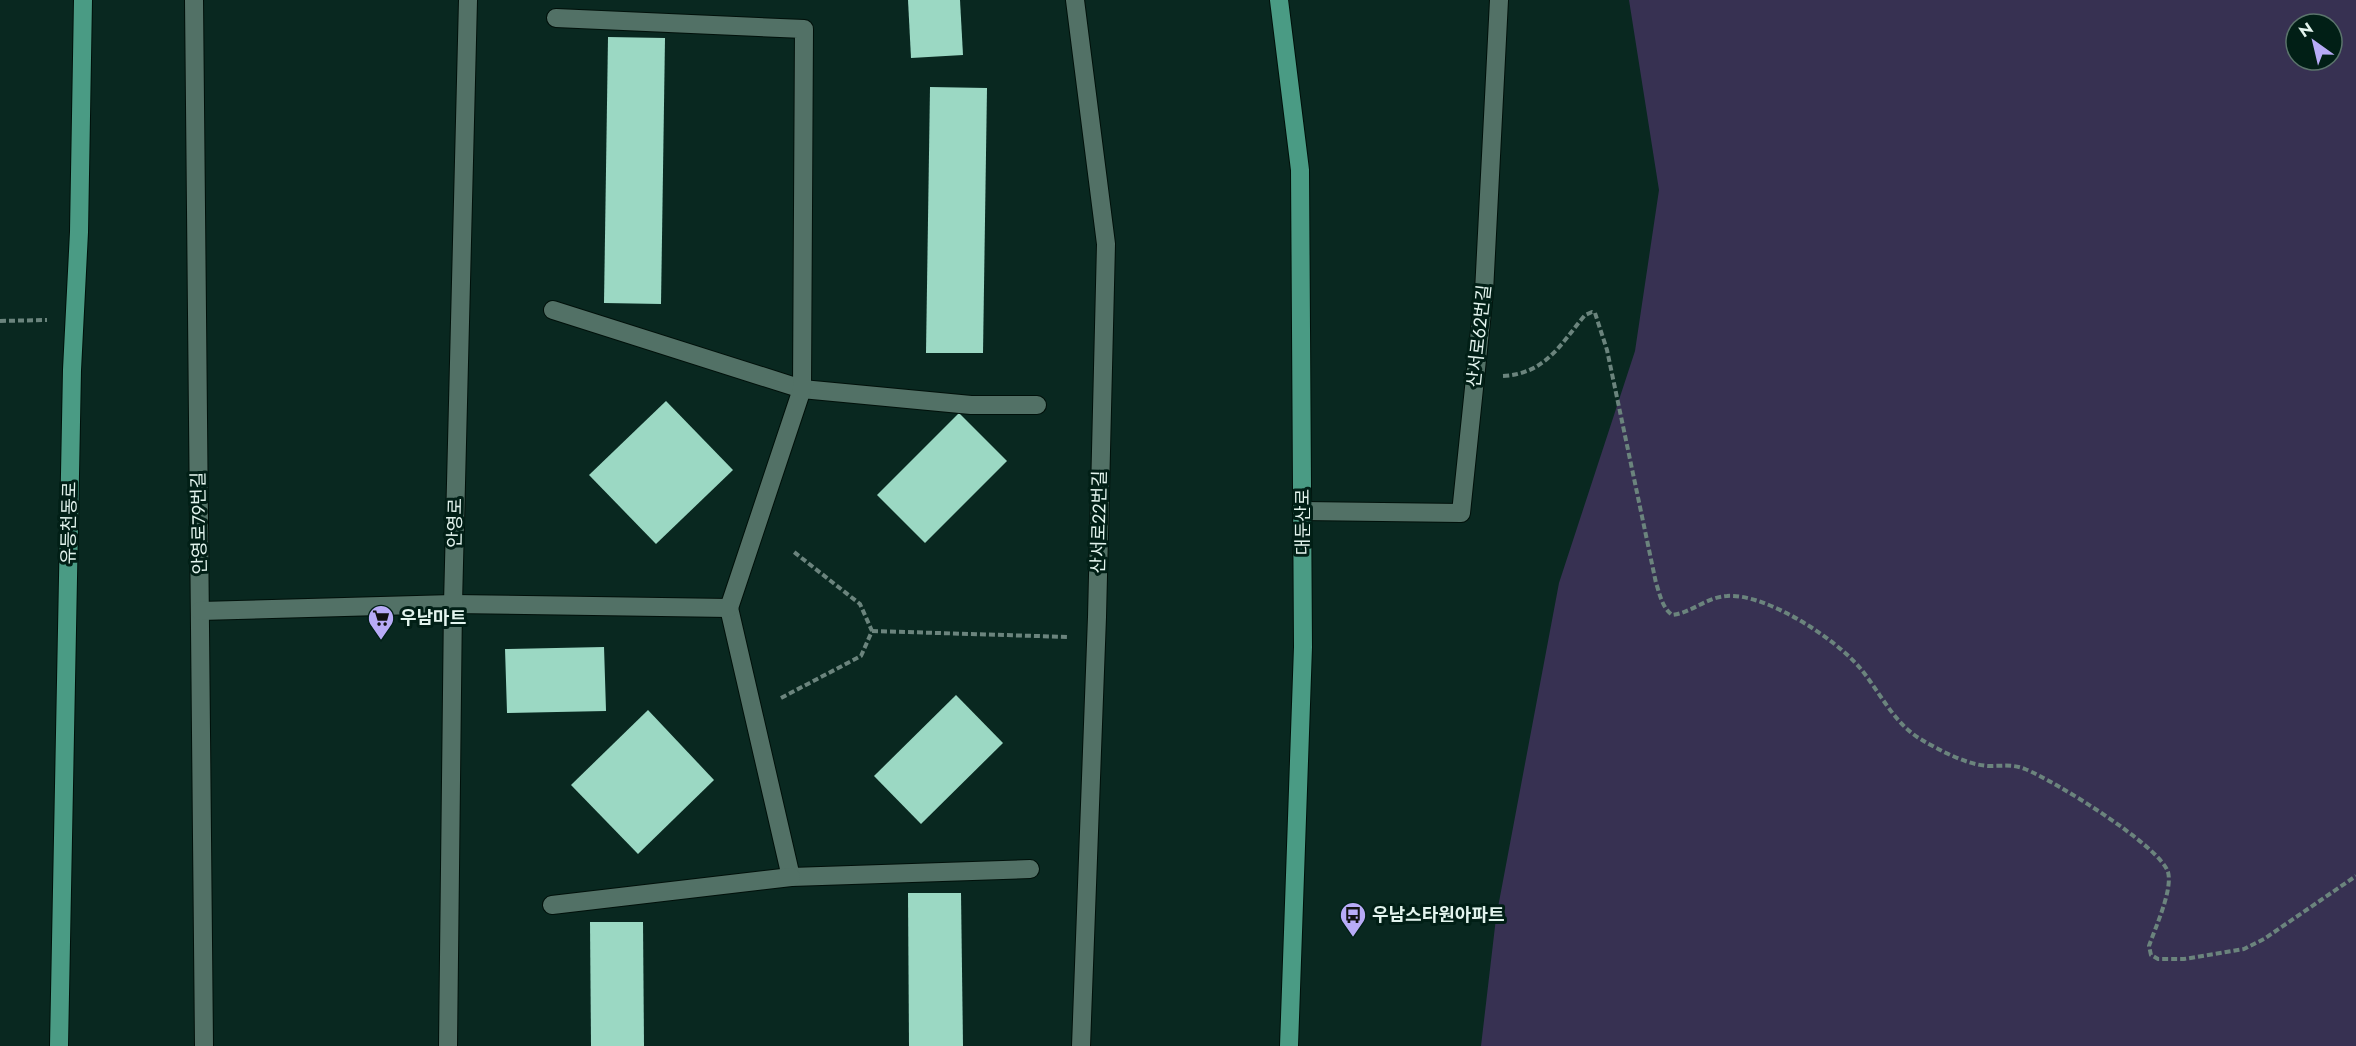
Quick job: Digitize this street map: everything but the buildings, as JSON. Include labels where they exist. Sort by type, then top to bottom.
[{"type":"main road","name":"유등천동로","points":[[59,1046],[83,0]]},
{"type":"main road","name":"대둔산로","points":[[1279,0],[1300,170],[1303,511],[1303,647],[1288,1046]]},
{"type":"street","name":"안영로79번길","points":[[194,0],[204,1046]]},
{"type":"street","name":"안영로","points":[[448,1046],[453,604],[468,0]]},
{"type":"street","name":"산서로22번길","points":[[1075,0],[1106,244],[1097,617],[1080,1018],[1081,1046]]},
{"type":"street","name":"산서로62번길","points":[[1303,511],[1461,513],[1485,292],[1500,0]]},
{"type":"street","points":[[556,18],[804,29],[802,389],[729,608],[791,877]]},
{"type":"street","points":[[553,310],[802,389],[971,405],[1037,405]]},
{"type":"street","points":[[200,611],[453,604],[729,608]]},
{"type":"street","points":[[552,905],[791,877],[1030,869]]},
{"type":"path","points":[[1475,378],[1513,376],[1538,368],[1550,358],[1585,315],[1595,313],[1607,350],[1656,583],[1662,603],[1668,612],[1672,615],[1680,614],[1715,598],[1728,596],[1749,598],[1777,609],[1824,635],[1848,653],[1897,720],[1919,739],[1970,762],[1989,766],[2007,764],[2025,769],[2063,789],[2120,826],[2154,853],[2169,873],[2167,893],[2149,946],[2151,955],[2158,959],[2184,959],[2244,948],[2265,939],[2356,876]]},
{"type":"path","points":[[0,321],[74,319]]},
{"type":"path","points":[[781,698],[861,656],[872,631],[860,604],[794,552]]},
{"type":"path","points":[[872,631],[1073,637]]},
{"type":"shaded area","points":[[1629,0],[2356,0],[2356,1046],[1481,1046],[1496,918],[1559,583],[1635,351],[1659,190]]},
{"type":"place","name":"우남마트","points":[[381,641]]},
{"type":"place","name":"우남스타원아파트","points":[[1353,938]]}]
